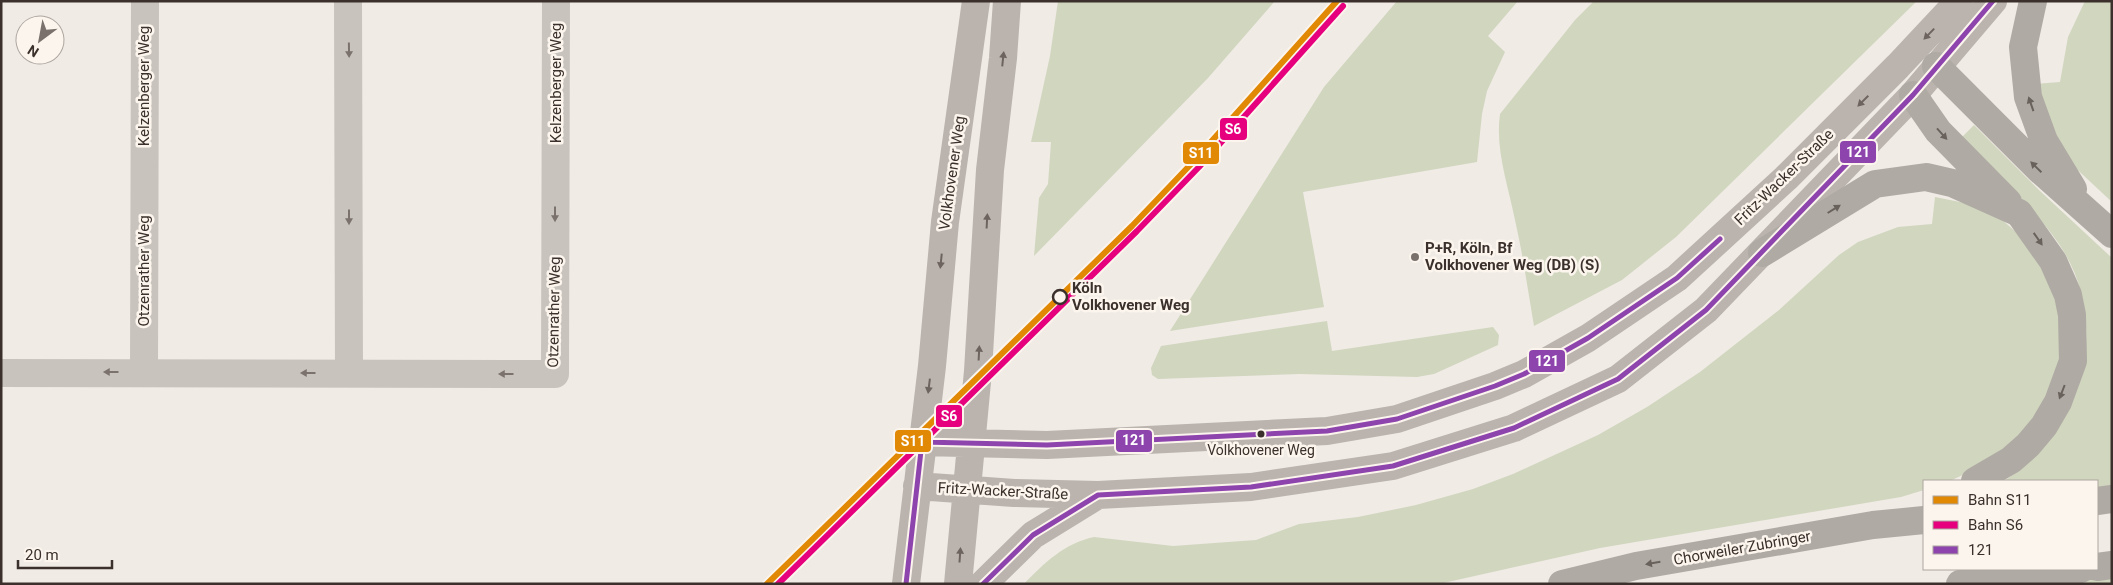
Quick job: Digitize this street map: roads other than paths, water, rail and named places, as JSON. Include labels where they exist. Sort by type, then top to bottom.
[{"type":"highway","points":[[2033,1],[2023,47],[2028,97],[2044,141],[2085,210]]},
{"type":"highway","points":[[1936,66],[2040,170],[2112,234]]},
{"type":"highway","points":[[1913,95],[1938,131],[2019,213],[2053,261],[2068,295],[2072,315],[2073,361],[2058,402],[2044,426],[2028,445],[2011,460],[1977,480]]},
{"type":"highway","points":[[1762,254],[1875,184],[1926,177],[1952,183],[2019,213]]},
{"type":"highway","points":[[2098,501],[2112,499]]},
{"type":"highway","points":[[1873,525],[1923,505]]},
{"type":"highway","name":"Chorweiler Zubringer","points":[[1562,584],[1636,566],[1873,525],[1923,520]]},
{"type":"highway","points":[[2098,567],[2112,565]]},
{"type":"highway","points":[[1960,584],[2073,570]]},
{"type":"street","name":"Kelzenberger Weg","points":[[144,170],[145,1]]},
{"type":"street","points":[[348,1],[350,168],[349,373]]},
{"type":"street","name":"Kelzenberger Weg","points":[[555,165],[556,1]]},
{"type":"street","name":"Volkhovener Weg","points":[[907,579],[932,366],[945,222],[976,1]]},
{"type":"street","points":[[958,584],[978,371],[990,170],[1004,58],[1008,1]]},
{"type":"street","name":"Fritz-Wacker-Straße","points":[[922,442],[1048,445],[1327,431],[1397,419],[1495,386],[1524,374],[1588,338],[1677,278],[1786,178],[1960,1]]},
{"type":"street","name":"Fritz-Wacker-Straße","points":[[917,486],[1098,495],[1251,487],[1393,466],[1514,428],[1618,379],[1706,310],[1762,254],[1913,95],[1993,1]]},
{"type":"street","points":[[1913,95],[1899,65],[1936,66]]},
{"type":"street","name":"Otzenrather Weg","points":[[1,373],[554,374],[555,165]]},
{"type":"street","name":"Otzenrather Weg","points":[[144,170],[144,372]]},
{"type":"street","points":[[984,584],[1034,535],[1098,495]]},
{"type":"rail line","name":"S11","points":[[767,584],[1132,226],[1193,162],[1337,1]]},
{"type":"rail line","name":"S6","points":[[778,584],[1137,231],[1199,167],[1343,6]]},
{"type":"place","name":"P+R, Köln, Bf Volkhovener Weg (DB) (S)","points":[[1415,257]]},
{"type":"place","name":"Köln Volkhovener Weg","points":[[1060,297]]},
{"type":"place","name":"Volkhovener Weg","points":[[1261,434]]}]
